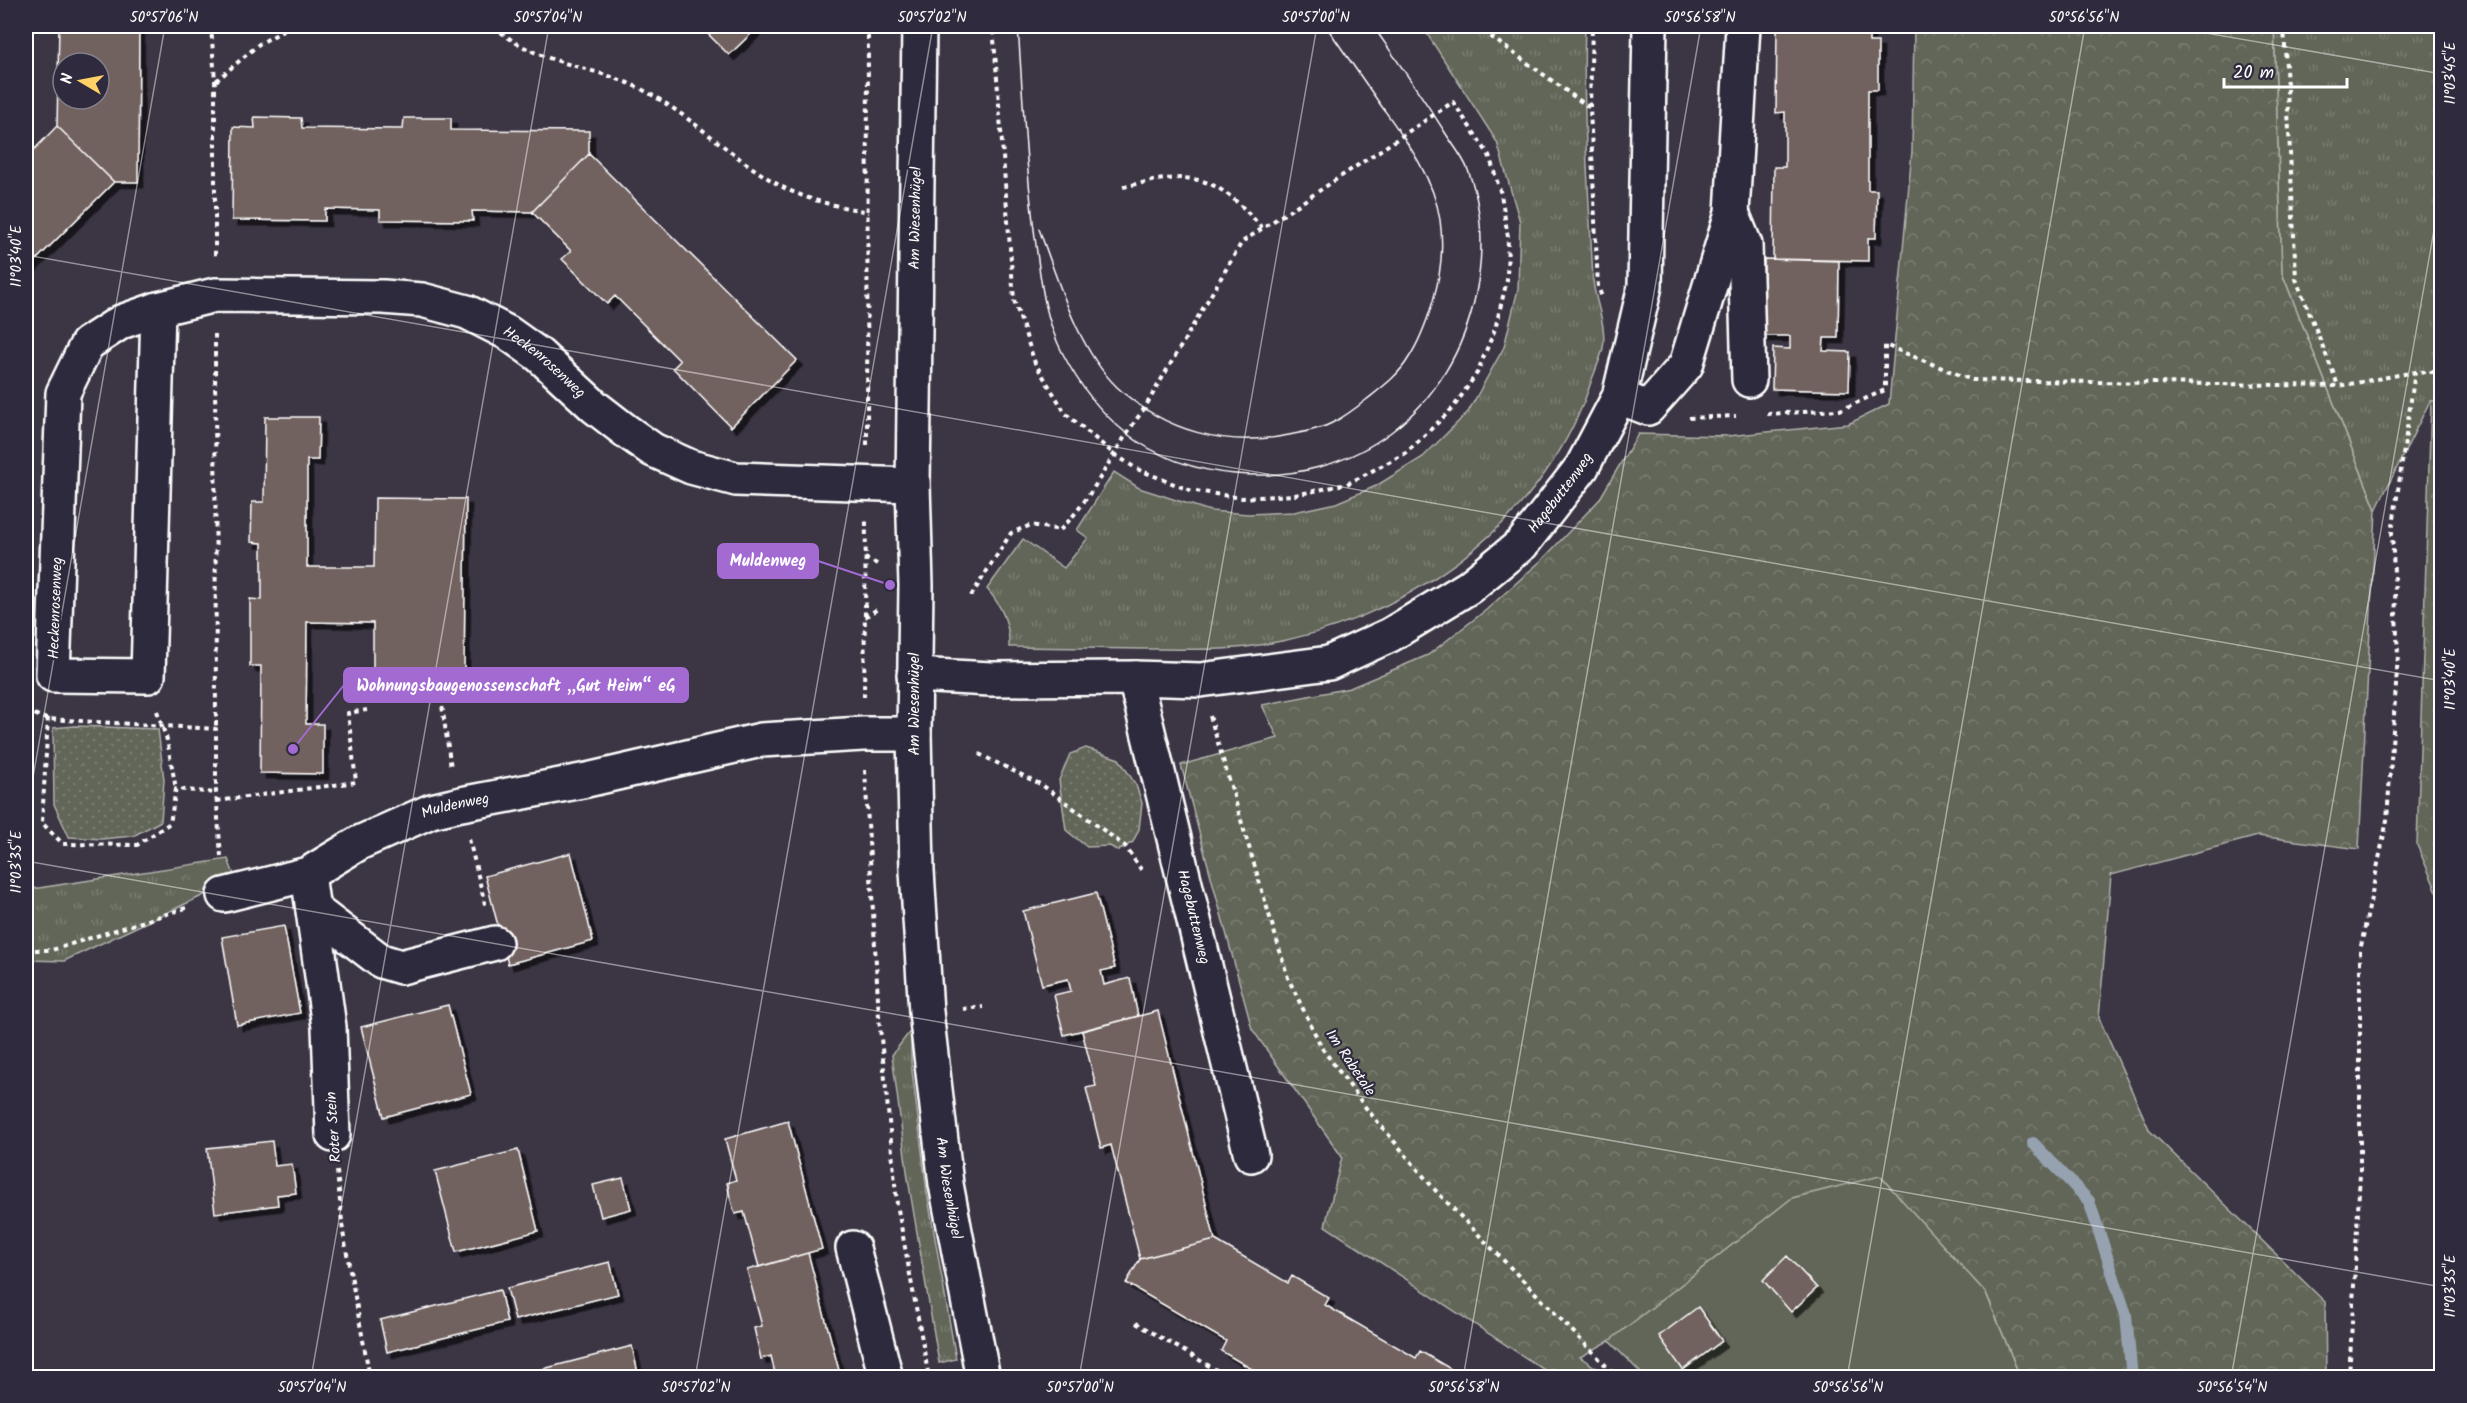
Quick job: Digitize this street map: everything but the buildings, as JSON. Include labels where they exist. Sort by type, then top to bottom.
[{"type":"street","name":"Am Wiesenhügel","points":[[919,26],[914,484],[916,585],[914,734],[917,871],[926,1012],[946,1184],[983,1377]]},
{"type":"street","name":"Hagebuttenweg","points":[[914,675],[1200,680],[1329,663],[1390,634],[1468,587],[1522,544],[1633,403],[1645,286],[1650,26]]},
{"type":"street","points":[[1633,403],[1686,365],[1731,213],[1743,26]]},
{"type":"street","points":[[1731,213],[1745,245],[1749,380]]},
{"type":"street","name":"Heckenrosenweg","points":[[148,676],[53,675],[63,393],[87,344],[121,322],[158,309],[215,295],[383,297],[422,300],[467,312],[508,333],[539,355],[595,407],[635,438],[653,450],[691,467],[736,479],[914,484]]},
{"type":"street","points":[[148,676],[158,309]]},
{"type":"street","name":"Hagebuttenweg","points":[[1135,678],[1251,1155]]},
{"type":"street","name":"Muldenweg","points":[[224,895],[308,874],[359,843],[431,811],[461,804],[587,780],[760,740],[863,734],[914,734]]},
{"type":"street","name":"Roter Stein","points":[[308,874],[329,1027],[333,1135]]},
{"type":"street","points":[[313,909],[381,961],[401,967],[495,943]]},
{"type":"street","points":[[853,1248],[886,1377]]},
{"type":"path","points":[[26,950],[52,950],[224,895],[216,793],[215,81],[211,26]]},
{"type":"path","points":[[215,81],[259,44],[292,26]]},
{"type":"path","points":[[494,26],[509,40],[541,56],[604,74],[642,90],[680,113],[774,183],[819,202],[869,212]]},
{"type":"path","points":[[971,596],[1011,533],[1031,525],[1060,530],[1066,524],[1114,454],[1126,433],[1144,410],[1242,242],[1453,102],[1489,156],[1501,194],[1508,237],[1507,280],[1495,329],[1477,373],[1453,408],[1406,453],[1347,484],[1295,495],[1242,498],[1189,490],[1137,469],[1114,454],[1066,414],[1035,363],[1014,300],[993,26]]},
{"type":"path","points":[[1476,26],[1590,108]]},
{"type":"path","points":[[1592,26],[1590,108],[1598,287],[1606,307]]},
{"type":"path","points":[[2284,26],[2296,279],[2338,386]]},
{"type":"path","points":[[1123,187],[1163,178],[1183,177],[1207,183],[1226,191],[1262,228]]},
{"type":"path","points":[[1762,414],[1840,410],[1885,390],[1885,345],[1972,380],[2338,386],[2415,372],[2442,372]]},
{"type":"path","points":[[2349,1377],[2360,1173],[2361,951],[2387,820],[2398,654],[2392,532],[2415,372]]},
{"type":"path","points":[[1633,403],[1684,418],[1739,415]]},
{"type":"path","points":[[47,719],[42,823],[63,844],[136,844],[170,823],[176,789],[167,740],[148,676]]},
{"type":"path","name":"Im Rabetale","points":[[1200,680],[1288,978],[1322,1048],[1366,1108],[1436,1191],[1618,1377]]},
{"type":"path","points":[[441,698],[447,739]]},
{"type":"path","points":[[217,801],[356,782],[348,713],[367,710]]},
{"type":"path","points":[[26,711],[47,719],[216,729]]},
{"type":"path","points":[[979,754],[1042,785],[1125,846],[1143,873]]},
{"type":"path","points":[[176,789],[216,793]]},
{"type":"path","points":[[471,849],[478,874]]},
{"type":"path","name":"Roter Stein","points":[[333,1135],[343,1232],[370,1377]]},
{"type":"path","points":[[1136,1323],[1230,1377]]},
{"type":"green space","points":[[1422,26],[1585,26],[1585,121],[1593,280],[1604,339],[1589,388],[1566,439],[1536,485],[1499,526],[1457,562],[1410,593],[1360,617],[1307,635],[1241,648],[1217,649],[1009,647],[1004,616],[987,589],[1023,539],[1064,568],[1088,538],[1077,530],[1114,472],[1139,488],[1210,511],[1248,514],[1294,512],[1336,503],[1376,486],[1423,457],[1468,412],[1504,347],[1518,289],[1520,222],[1497,142]]},
{"type":"green space","points":[[1914,26],[2274,26],[2282,273],[2376,510],[2359,849],[2258,836],[2111,875],[2099,1018],[2150,1131],[2325,1302],[2326,1377],[2020,1377],[1986,1293],[1609,1341],[1580,1357],[1610,1377],[1555,1377],[1325,1226],[1342,1157],[1252,1029],[1181,765],[1278,738],[1262,705],[1350,688],[1428,655],[1486,610],[1543,559],[1599,500],[1638,434],[1728,436],[1848,424],[1889,404],[1912,151]]},
{"type":"green space","points":[[2274,26],[2441,26],[2441,401],[2430,401],[2376,510],[2282,273]]},
{"type":"green space","points":[[2431,401],[2442,401],[2441,901],[2417,845]]},
{"type":"green space","points":[[75,726],[158,729],[164,780],[161,821],[133,836],[102,839],[69,837],[54,804],[53,728]]},
{"type":"green space","points":[[1086,748],[1119,759],[1136,785],[1142,803],[1139,829],[1133,842],[1118,851],[1110,846],[1087,847],[1066,830],[1059,780],[1070,754]]},
{"type":"green space","points":[[228,859],[236,880],[64,961],[26,960],[26,890]]},
{"type":"green space","points":[[911,1030],[911,1062],[927,1192],[956,1359],[939,1363],[908,1179],[892,1055]]},
{"type":"green space","points":[[1880,1176],[1986,1293],[2020,1377],[1645,1377],[1609,1341],[1792,1198]]},
{"type":"waterway","points":[[2033,1143],[2089,1201],[2126,1315],[2132,1378]]},
{"type":"tram line","points":[[1018,26],[1033,218],[1045,301],[1057,341],[1069,365],[1090,396],[1107,416],[1138,442],[1164,456],[1192,466],[1235,474],[1279,474],[1320,467],[1358,452],[1392,432],[1421,405],[1445,372],[1464,335],[1479,278],[1481,247],[1479,215],[1473,185],[1461,156],[1373,26]]},
{"type":"tram line","points":[[1039,229],[1061,291],[1091,353],[1117,387],[1155,415],[1197,432],[1242,439],[1289,435],[1311,430],[1336,421],[1350,412],[1394,376],[1416,345],[1423,331],[1438,281],[1442,251],[1441,230],[1432,189],[1417,159],[1326,26]]},
{"type":"place","name":"Muldenweg","points":[[890,585]]},
{"type":"place","name":"Wohnungsbaugenossenschaft „Gut Heim“ eG","points":[[293,749]]}]
